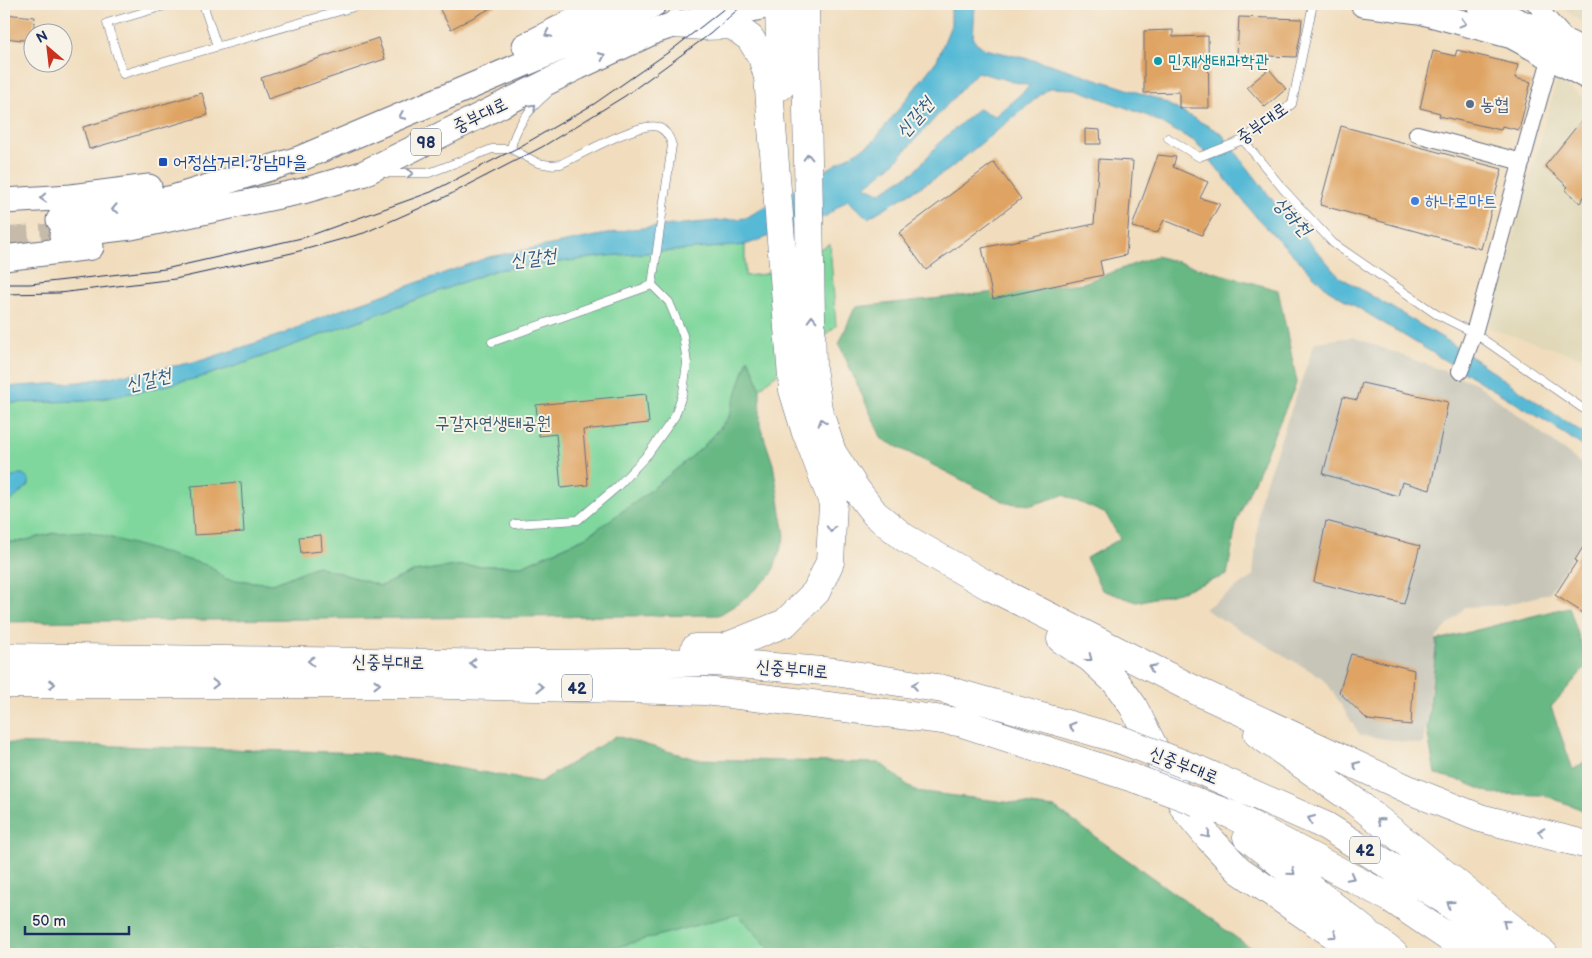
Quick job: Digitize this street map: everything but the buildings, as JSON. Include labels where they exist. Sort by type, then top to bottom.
[{"type":"highway","points":[[777,4],[780,36],[786,293]]},
{"type":"highway","points":[[805,4],[812,368],[818,409],[832,452],[855,488],[875,514],[905,538],[989,586],[1195,690],[1412,791],[1480,818],[1588,845]]},
{"type":"highway","points":[[4,648],[194,641],[723,648],[785,623],[816,592],[830,562],[833,503],[806,433],[794,390],[768,76],[762,57],[749,36],[732,25],[703,26],[676,24]]},
{"type":"highway","points":[[806,433],[851,511],[888,548],[1053,634],[1090,658],[1116,682],[1133,706],[1185,809],[1209,838],[1239,870],[1362,954]]},
{"type":"highway","name":"신중부대로","points":[[4,657],[525,664],[714,662],[835,672],[943,690],[1118,739],[1199,770],[1326,826],[1446,901],[1516,954]]},
{"type":"highway","name":"신중부대로","points":[[4,684],[406,684],[705,691],[959,722],[1139,780],[1232,815],[1390,898],[1473,954]]},
{"type":"highway","points":[[1195,690],[1356,802],[1544,954]]},
{"type":"highway","points":[[1232,815],[1248,837],[1394,954]]},
{"type":"main road","points":[[425,106],[525,46],[607,4]]},
{"type":"main road","name":"중부대로","points":[[654,4],[545,54],[299,159],[173,198],[60,227],[131,227],[303,191],[362,174],[655,31],[676,24],[777,4]]},
{"type":"main road","points":[[1363,4],[1419,11],[1570,51]]},
{"type":"main road","points":[[1480,4],[1533,9],[1570,51],[1588,77]]},
{"type":"main road","points":[[4,201],[71,196],[171,184],[299,159]]},
{"type":"main road","points":[[4,258],[117,244],[296,204],[362,174]]},
{"type":"street","points":[[1460,371],[1474,333],[1522,162],[1570,51]]},
{"type":"street","points":[[1417,134],[1522,162]]},
{"type":"lane","points":[[171,4],[107,24],[123,74],[364,4]]},
{"type":"lane","points":[[204,4],[217,46]]},
{"type":"lane","name":"중부대로","points":[[1168,138],[1199,157],[1243,140],[1292,104],[1313,4]]},
{"type":"lane","points":[[511,149],[514,136],[530,108],[578,67]]},
{"type":"lane","points":[[362,174],[429,173],[492,149],[511,149],[538,163],[561,164],[636,129],[650,126],[660,127],[669,136],[672,145],[652,284]]},
{"type":"lane","points":[[1243,140],[1284,190],[1333,243],[1436,314],[1474,333],[1588,412]]},
{"type":"lane","points":[[492,342],[652,284]]},
{"type":"lane","points":[[516,524],[578,520],[617,487],[648,454],[675,416],[683,392],[687,363],[683,335],[669,302],[652,284]]},
{"type":"shaded area","points":[[1556,4],[1588,4],[1588,26]]},
{"type":"shaded area","points":[[1557,80],[1588,101],[1587,359],[1488,328]]},
{"type":"shaded area","points":[[1353,337],[1476,383],[1588,469],[1588,531],[1549,593],[1506,605],[1465,607],[1437,637],[1423,745],[1360,735],[1335,695],[1321,677],[1204,609],[1253,577],[1260,498],[1315,342]]},
{"type":"green space","name":"구갈자연생태공원","points":[[830,244],[836,326],[767,382],[728,417],[702,448],[640,499],[586,537],[522,566],[455,566],[413,572],[381,586],[317,566],[273,584],[225,579],[210,566],[55,533],[18,542],[4,542],[4,403],[86,401],[201,377],[245,363],[496,270],[607,256],[745,245],[745,276],[765,274]]},
{"type":"green space","points":[[1156,256],[1278,290],[1297,382],[1237,520],[1227,575],[1179,592],[1137,602],[1102,590],[1086,558],[1120,539],[1106,514],[1063,495],[1032,505],[1007,503],[882,439],[839,344],[855,307],[1083,283]]},
{"type":"green space","points":[[748,358],[760,389],[760,425],[773,464],[785,536],[772,574],[742,601],[719,615],[4,622],[4,542],[18,542],[55,533],[87,531],[210,566],[225,579],[273,584],[317,566],[381,586],[413,572],[455,566],[522,566],[586,537],[640,499],[702,448],[728,419]]},
{"type":"green space","points":[[1569,607],[1588,664],[1551,707],[1573,770],[1588,759],[1588,812],[1544,795],[1493,794],[1459,780],[1435,774],[1427,730],[1437,640]]},
{"type":"green space","points":[[616,736],[695,759],[880,763],[915,791],[1055,808],[1259,954],[774,954],[738,914],[591,954],[401,954],[318,948],[246,954],[4,954],[4,743],[369,753],[540,782]]},
{"type":"green space","points":[[738,913],[774,954],[578,954]]},
{"type":"green space","points":[[326,935],[506,954],[197,954]]},
{"type":"water","name":"신갈천","points":[[951,4],[975,4],[973,40],[985,49],[1050,64],[1158,99],[1221,133],[1277,206],[1340,277],[1451,343],[1588,437],[1588,450],[1552,425],[1327,289],[1257,218],[1196,142],[1148,116],[1076,89],[1049,88],[947,171],[868,218],[847,200],[826,216],[745,245],[607,256],[496,270],[245,363],[201,377],[148,390],[86,401],[4,403],[4,387],[80,382],[203,360],[283,334],[324,316],[489,257],[632,229],[746,218],[873,142],[937,60],[951,25]],"holes":[[[977,72],[1030,86],[995,116],[978,109],[942,140],[915,171],[879,193],[865,186],[894,163]]]},
{"type":"water","points":[[23,474],[29,479],[29,485],[4,507],[4,485],[9,479]]},
{"type":"tunnel","points":[[4,240],[62,235]]},
{"type":"tram line","points":[[4,284],[30,284],[165,269],[306,237],[431,192],[521,146],[594,104],[673,49],[730,4]]},
{"type":"tram line","points":[[4,294],[59,293],[175,279],[292,253],[364,233],[445,197],[542,147],[625,96],[710,34],[744,4]]},
{"type":"place","name":"민재생태과학관","points":[[1158,61]]},
{"type":"place","name":"농협","points":[[1470,104]]},
{"type":"place","name":"어정삼거리.강남마을","points":[[163,162]]},
{"type":"place","name":"하나로마트","points":[[1415,201]]},
{"type":"water label","name":"상하천","points":[[1293,216]]}]
